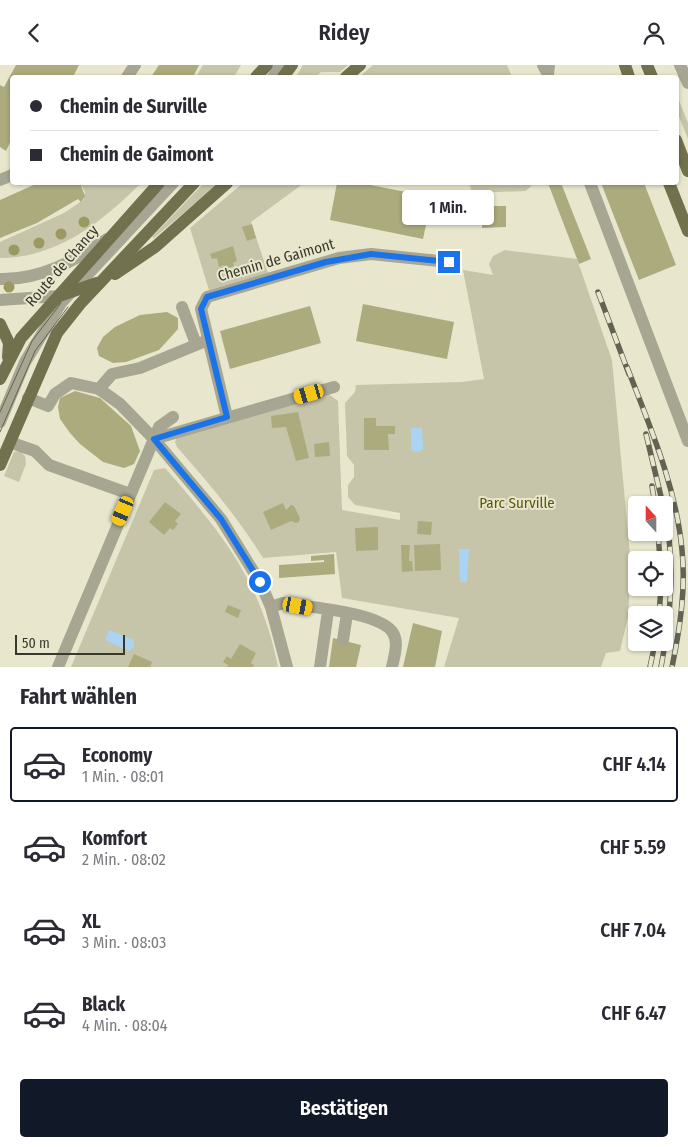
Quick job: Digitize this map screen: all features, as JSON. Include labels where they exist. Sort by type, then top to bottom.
[{"type":"main road","points":[[258,75],[267,65]]},
{"type":"main road","points":[[348,75],[360,65]]},
{"type":"main road","points":[[679,148],[688,171]]},
{"type":"main road","name":"Route de Chancy","points":[[0,379],[8,360],[21,338],[64,294],[111,236],[157,185]]},
{"type":"main road","points":[[0,465],[31,399],[57,333],[102,281],[192,185]]},
{"type":"main road","points":[[64,294],[84,289],[122,270],[154,247],[225,185]]},
{"type":"main road","points":[[671,185],[688,231]]},
{"type":"main road","points":[[0,324],[9,343],[8,360]]},
{"type":"street","points":[[680,65],[688,83]]},
{"type":"street","points":[[0,422],[25,362],[55,316],[64,294],[171,185]]},
{"type":"street","points":[[55,316],[68,307],[181,185]]},
{"type":"street","points":[[591,185],[688,441]]},
{"type":"street","points":[[0,279],[30,277],[49,271],[75,259],[111,236]]},
{"type":"street","name":"Chemin de Gaimont","points":[[227,417],[201,309],[207,297],[326,262],[363,255],[449,262]]},
{"type":"street","points":[[0,300],[64,294]]},
{"type":"street","points":[[182,307],[196,344]]},
{"type":"street","points":[[99,389],[112,374],[140,368],[208,340]]},
{"type":"street","points":[[31,399],[48,406],[54,394],[71,383],[99,389],[120,404],[154,439],[221,519],[260,582],[271,607],[287,667]]},
{"type":"street","points":[[154,439],[334,387]]},
{"type":"street","points":[[58,667],[159,427],[173,417]]},
{"type":"street","points":[[15,444],[34,451],[49,465],[130,494]]},
{"type":"street","points":[[271,607],[283,603],[377,621],[392,632],[395,649],[392,667]]},
{"type":"street","points":[[320,667],[328,611]]},
{"type":"street","points":[[343,640],[348,614]]},
{"type":"green space","points":[[203,65],[241,65],[235,75],[197,75]]},
{"type":"green space","points":[[303,65],[348,65],[340,72],[297,75]]},
{"type":"green space","points":[[373,65],[507,65],[511,75],[361,75]]},
{"type":"green space","points":[[679,100],[688,123],[688,139],[679,116]]},
{"type":"green space","points":[[81,185],[139,185],[111,211],[78,235],[41,252],[0,258],[0,242],[64,213],[83,200],[85,192]]},
{"type":"green space","points":[[202,185],[217,185],[154,238],[152,237]]},
{"type":"green space","points":[[241,185],[301,185],[251,222],[268,273],[209,290],[190,228]]},
{"type":"green space","points":[[470,185],[532,185],[526,191],[472,193]]},
{"type":"green space","name":"Parc Surville","points":[[505,250],[577,259],[612,360],[630,551],[628,551],[629,596],[628,617],[620,651],[606,653],[601,667],[444,667],[459,618],[342,598],[336,552],[263,558],[212,487],[177,447],[175,442],[177,437],[327,393],[338,401],[342,510],[400,520],[400,513],[355,505],[348,497],[348,485],[354,477],[354,465],[347,456],[345,403],[355,392],[356,385],[462,382],[484,379],[463,270],[493,275],[489,264],[493,256]]},
{"type":"green space","points":[[20,451],[25,456],[26,464],[19,482],[4,476],[14,452]]},
{"type":"green space","points":[[165,468],[221,536],[250,583],[271,636],[278,667],[71,667],[154,470]]},
{"type":"water","points":[[411,428],[422,428],[423,449],[420,451],[414,452],[411,448]]},
{"type":"water","points":[[459,549],[469,549],[467,582],[460,582]]},
{"type":"water","points":[[109,630],[134,640],[134,646],[129,651],[105,640]]},
{"type":"building","points":[[16,65],[79,65],[74,75],[11,75]]},
{"type":"building","points":[[159,65],[199,65],[194,75],[152,75]]},
{"type":"building","points":[[10,76],[10,142],[6,151],[0,147],[0,85],[4,87]]},
{"type":"building","points":[[34,185],[81,185],[85,196],[81,202],[78,199],[37,223],[0,238],[0,200]]},
{"type":"building","points":[[337,185],[370,185],[432,197],[423,239],[330,220]]},
{"type":"building","points":[[549,185],[562,185],[591,259],[579,264]]},
{"type":"building","points":[[602,185],[645,185],[676,265],[639,280]]},
{"type":"building","points":[[482,206],[506,206],[506,227],[482,228]]},
{"type":"building","points":[[252,224],[256,238],[247,241],[242,227]]},
{"type":"building","points":[[233,246],[237,261],[233,263],[234,266],[225,269],[224,265],[219,267],[217,258],[212,259],[210,254]]},
{"type":"building","points":[[363,304],[454,322],[447,359],[356,341]]},
{"type":"building","points":[[310,306],[321,343],[230,369],[220,331]]},
{"type":"building","points":[[167,312],[178,318],[178,329],[159,350],[126,362],[113,363],[99,356],[97,348],[103,337],[115,327],[140,315]]},
{"type":"building","points":[[75,391],[100,398],[131,426],[140,451],[134,464],[124,468],[103,462],[80,444],[70,433],[60,419],[58,407],[60,398]]},
{"type":"building","points":[[298,412],[309,458],[296,461],[286,427],[272,428],[271,416]]},
{"type":"building","points":[[364,418],[376,418],[376,426],[395,426],[395,434],[388,434],[389,450],[364,450]]},
{"type":"building","points":[[329,442],[330,456],[315,457],[314,444]]},
{"type":"building","points":[[165,502],[181,514],[175,521],[178,524],[173,530],[170,528],[164,535],[149,522]]},
{"type":"building","points":[[283,503],[286,510],[291,505],[294,506],[300,518],[299,522],[291,521],[271,530],[263,512]]},
{"type":"building","points":[[418,521],[432,522],[431,535],[417,534]]},
{"type":"building","points":[[378,527],[378,550],[356,551],[355,528]]},
{"type":"building","points":[[440,544],[441,570],[415,571],[414,545]]},
{"type":"building","points":[[401,545],[410,545],[409,561],[412,561],[413,571],[402,572]]},
{"type":"building","points":[[334,554],[335,574],[279,578],[279,565],[324,562],[324,560],[311,561],[311,556]]},
{"type":"building","points":[[228,605],[241,610],[238,618],[225,612]]},
{"type":"building","points":[[413,623],[442,631],[435,667],[403,667]]},
{"type":"building","points":[[333,638],[361,645],[356,667],[329,667]]},
{"type":"building","points":[[240,644],[256,653],[251,663],[254,665],[253,667],[227,667],[228,665],[223,662],[227,656],[231,659]]},
{"type":"building","points":[[134,654],[152,662],[150,667],[128,667]]},
{"type":"tram line","points":[[0,412],[32,341],[61,303]]},
{"type":"tram line","points":[[0,432],[35,351],[68,307]]},
{"type":"railway","points":[[598,292],[629,374]]},
{"type":"railway","points":[[627,367],[661,457],[679,526],[683,565],[683,594],[672,667]]},
{"type":"railway","points":[[646,434],[661,496]]},
{"type":"railway","points":[[652,486],[654,496]]},
{"type":"railway","points":[[659,541],[659,551]]},
{"type":"railway","points":[[661,667],[670,608],[669,541]]},
{"type":"railway","points":[[660,596],[660,606]]},
{"type":"railway","points":[[650,667],[653,651]]},
{"type":"route","points":[[260,582],[221,519],[154,439],[227,417],[201,309],[207,297],[326,262],[371,254],[449,262]]}]
